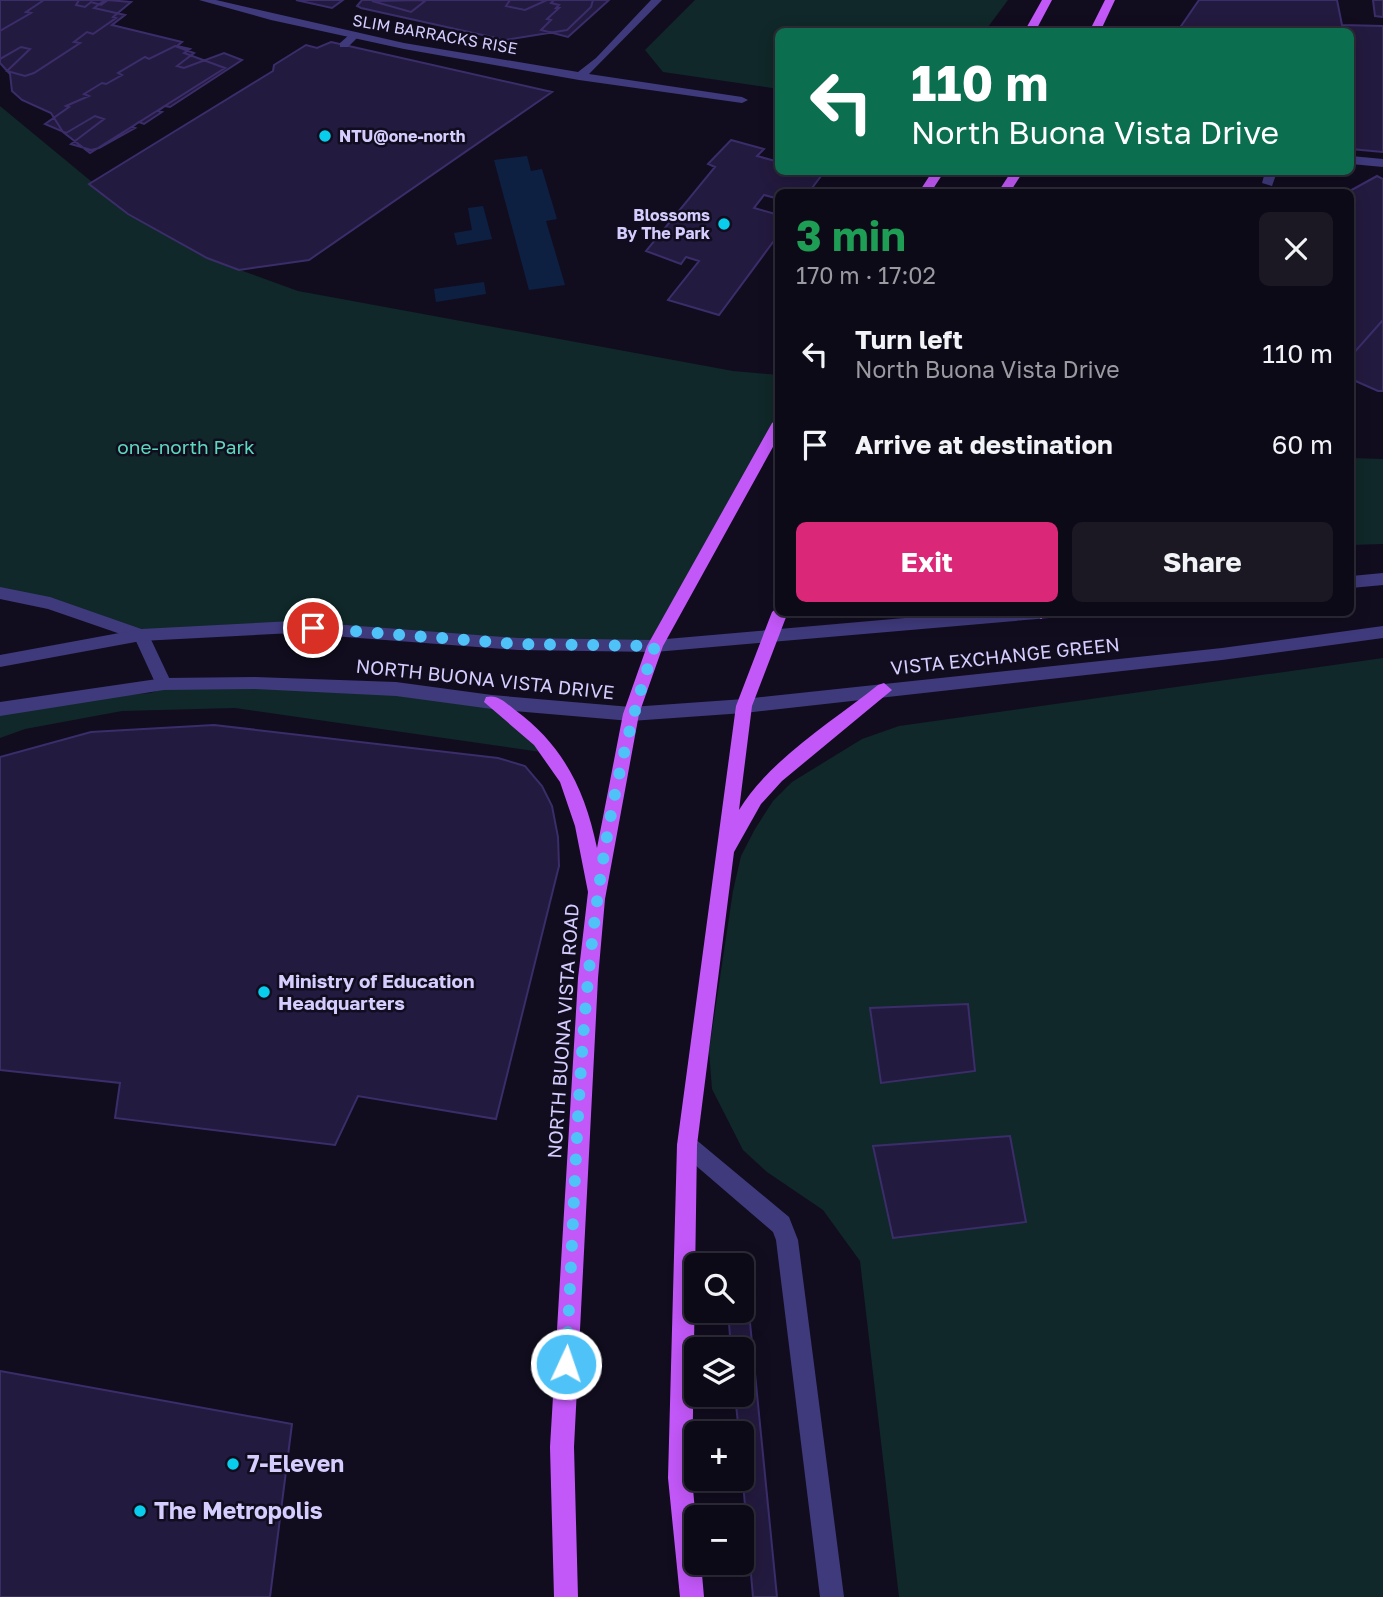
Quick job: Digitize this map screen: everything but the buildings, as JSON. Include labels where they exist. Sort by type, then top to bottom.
[{"type":"main road","points":[[1031,28],[1047,0]]},
{"type":"main road","points":[[1096,28],[1111,0]]},
{"type":"main road","name":"NORTH BUONA VISTA ROAD","points":[[566,1597],[562,1447],[587,992],[596,899],[631,714],[655,646],[775,430]]},
{"type":"main road","points":[[691,1597],[680,1478],[687,1145],[744,706],[778,616]]},
{"type":"main road","points":[[723,856],[755,799],[776,776],[884,690]]},
{"type":"main road","points":[[492,702],[541,738],[565,772],[583,824],[596,899]]},
{"type":"street","name":"SLIM BARRACKS RISE","points":[[204,0],[348,41],[742,100]]},
{"type":"street","points":[[579,77],[600,60],[657,0]]},
{"type":"street","points":[[1354,160],[1383,163]]},
{"type":"street","points":[[1354,582],[1383,579]]},
{"type":"street","points":[[0,593],[50,603],[141,635],[164,684]]},
{"type":"street","name":"VISTA EXCHANGE GREEN","points":[[655,646],[1007,616]]},
{"type":"street","name":"NORTH BUONA VISTA DRIVE","points":[[0,661],[141,635],[293,627],[355,629],[518,644],[655,646]]},
{"type":"street","name":"VISTA EXCHANGE GREEN","points":[[631,714],[744,706],[1222,654],[1383,632]]},
{"type":"street","name":"NORTH BUONA VISTA DRIVE","points":[[0,709],[164,684],[255,683],[372,687],[492,702],[631,714]]},
{"type":"street","points":[[687,1145],[781,1225],[788,1240],[832,1597]]},
{"type":"green space","points":[[695,0],[1008,0],[987,28],[775,28],[775,88],[663,72],[645,50]]},
{"type":"green space","name":"one-north Park","points":[[0,106],[115,201],[221,263],[298,291],[733,371],[775,375],[775,427],[772,434],[655,646],[355,629],[141,635],[0,593]]},
{"type":"green space","points":[[1354,458],[1383,459],[1383,544],[1354,545]]},
{"type":"green space","points":[[1383,658],[1383,1597],[899,1597],[860,1261],[823,1210],[767,1172],[743,1150],[712,1089],[709,1051],[733,891],[741,856],[773,801],[792,782],[862,739],[899,726]]},
{"type":"green space","points":[[255,683],[492,703],[555,754],[235,708],[122,711],[25,729],[0,738],[0,709],[13,705],[150,693],[182,684]]},
{"type":"water","points":[[527,156],[531,171],[542,169],[557,219],[546,221],[565,285],[529,290],[494,160]]},
{"type":"water","points":[[483,206],[492,239],[457,245],[454,233],[472,230],[468,208]]},
{"type":"water","points":[[484,282],[486,294],[436,302],[434,289]]},
{"type":"place","name":"NTU@one-north","points":[[325,136]]},
{"type":"place","name":"Blossoms By The Park","points":[[724,224]]},
{"type":"place","name":"Ministry of Education Headquarters","points":[[264,992]]},
{"type":"place","name":"7-Eleven","points":[[233,1464]]},
{"type":"place","name":"The Metropolis","points":[[140,1511]]},
{"type":"route","points":[[313,628],[355,629],[518,644],[655,646],[631,714],[596,899],[588,978],[566,1364]]}]
